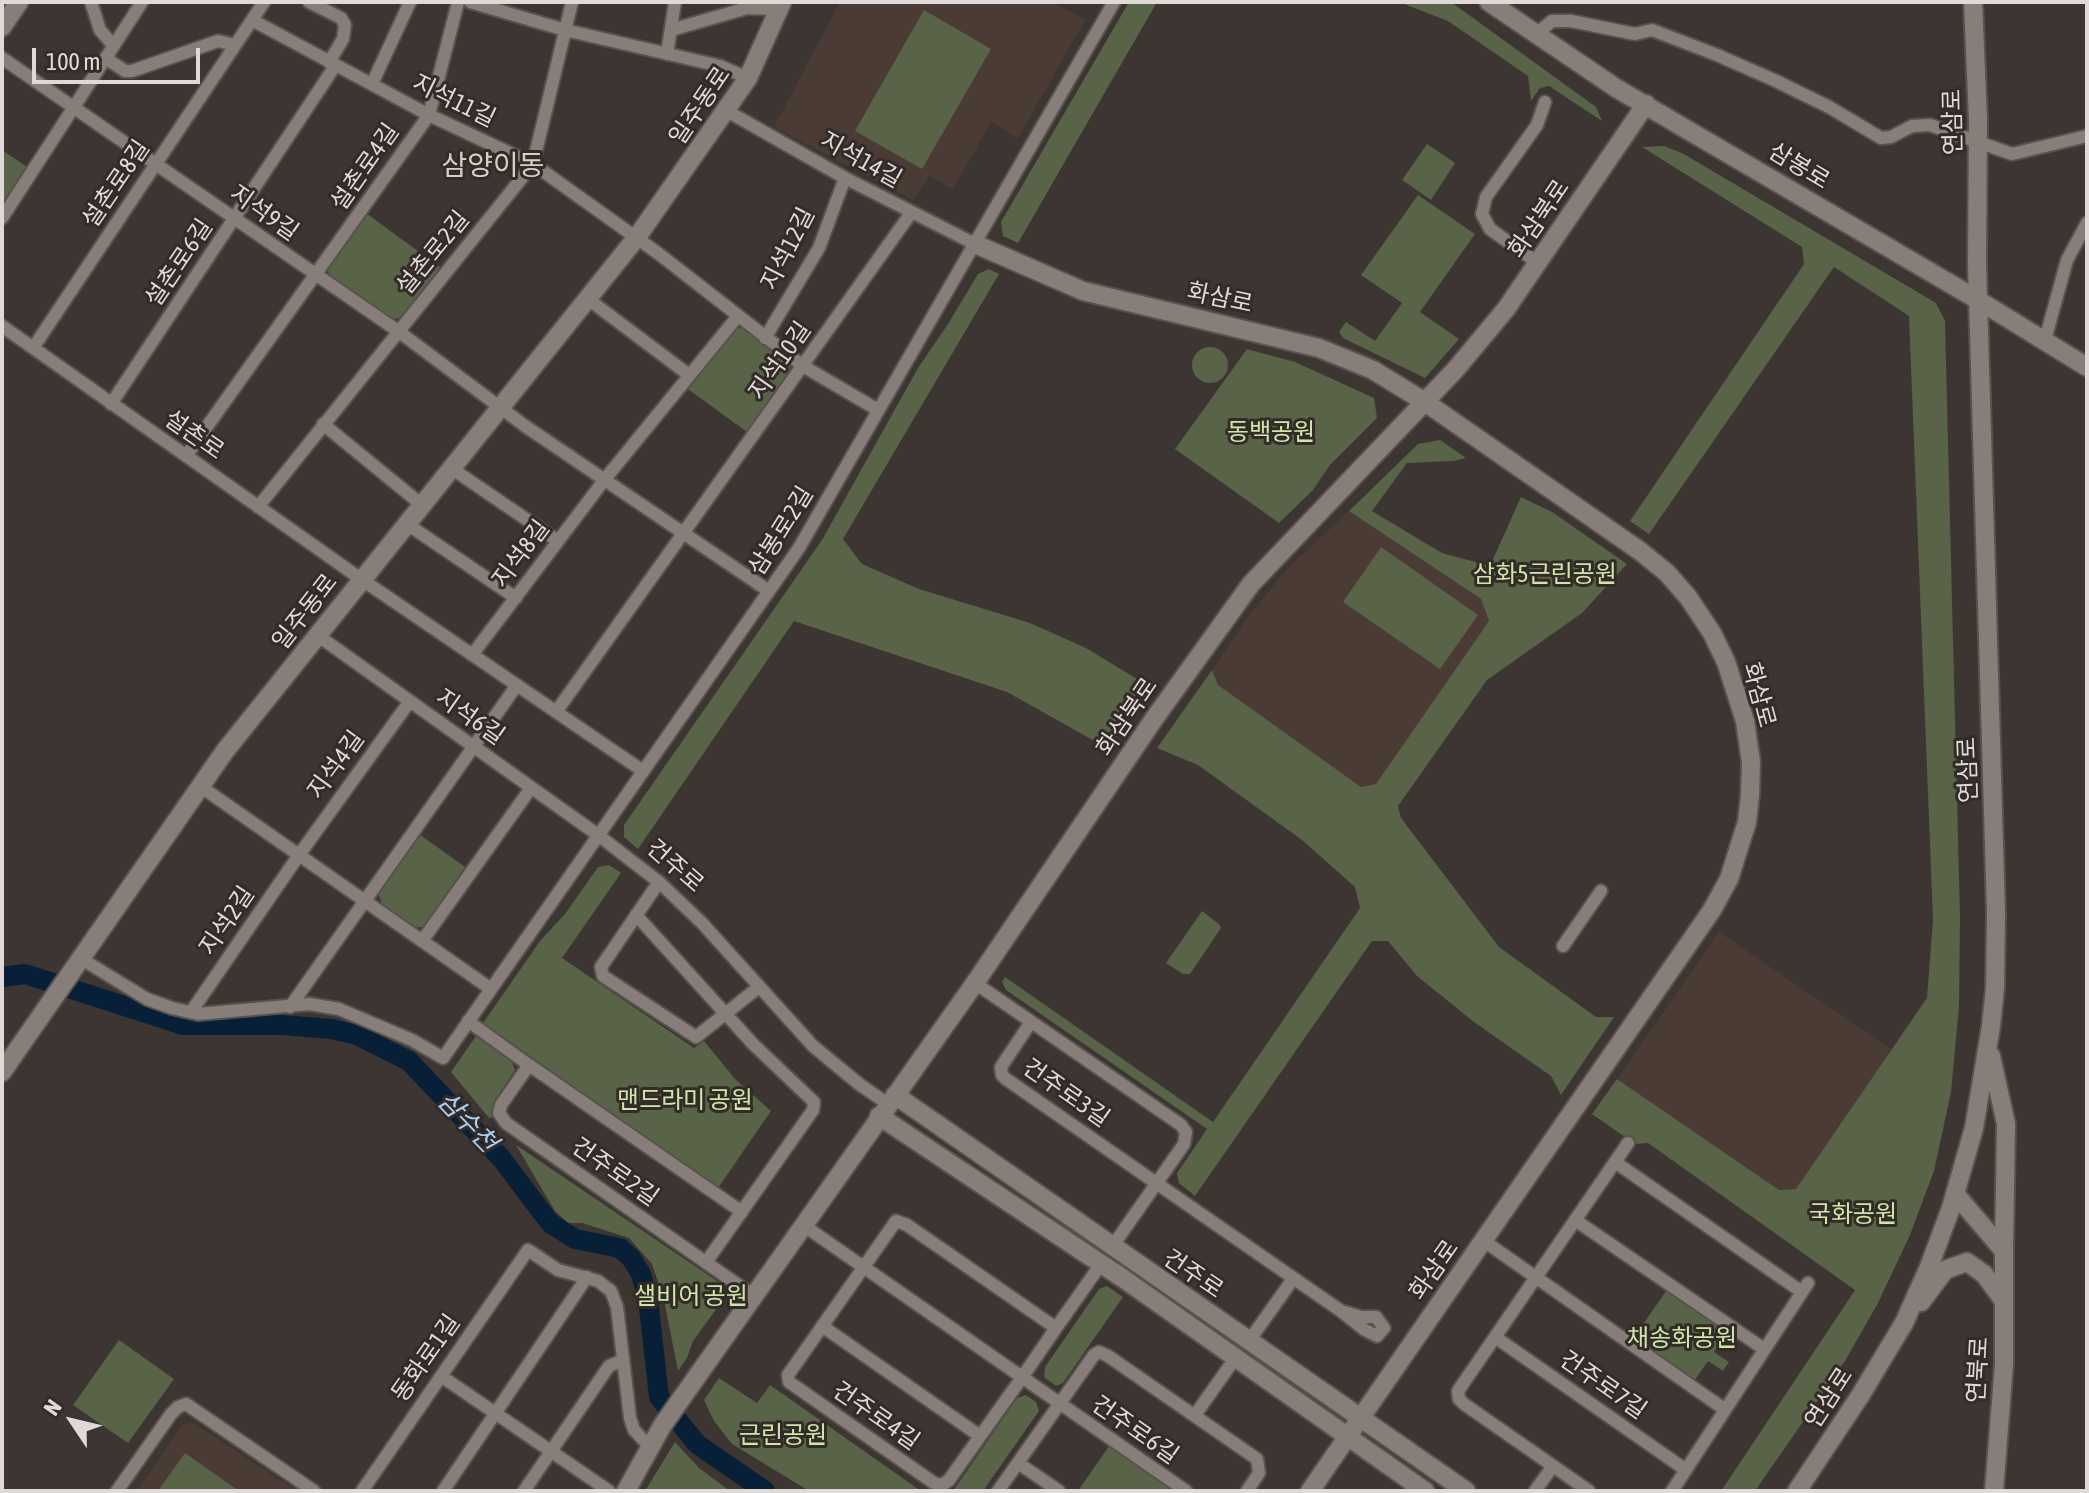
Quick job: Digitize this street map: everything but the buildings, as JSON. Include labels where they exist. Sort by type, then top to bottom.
[{"type":"street","points":[[2,27],[19,2]]},
{"type":"street","points":[[91,2],[100,30],[113,45]]},
{"type":"street","points":[[2,218],[142,2]]},
{"type":"street","name":"설촌로8길","points":[[33,348],[264,2]]},
{"type":"street","points":[[309,2],[341,18],[345,25],[343,39],[332,64]]},
{"type":"street","points":[[372,84],[410,2]]},
{"type":"street","name":"설촌로4길","points":[[186,456],[429,115],[458,2]]},
{"type":"street","points":[[470,2],[565,30],[720,66],[748,78]]},
{"type":"street","name":"설촌로2길","points":[[258,507],[533,164],[572,2]]},
{"type":"street","points":[[667,54],[675,2]]},
{"type":"street","name":"삼봉로2길","points":[[290,1007],[309,1004],[339,1009],[412,1040],[443,1058],[823,509],[1114,2]]},
{"type":"street","name":"삼봉로","points":[[1489,2],[1616,88],[2087,367]]},
{"type":"street","name":"연삼로","points":[[1797,1491],[1904,1323],[1929,1267],[1956,1195],[1974,1128],[1995,988],[1996,913],[1978,300],[1978,120],[1973,2]]},
{"type":"street","name":"일주동로","points":[[2,1072],[200,786],[361,579],[637,237],[748,78],[781,5],[747,8],[671,30]]},
{"type":"street","name":"지석11길","points":[[252,20],[429,115],[533,164],[637,237]]},
{"type":"street","points":[[1535,35],[1552,21],[1571,21],[1635,34],[1652,30],[1774,80],[1829,107],[1881,138],[1891,137],[1912,126],[1930,125],[2012,154],[2087,136]]},
{"type":"street","points":[[107,59],[125,71],[132,71],[218,41],[235,45]]},
{"type":"street","name":"지석9길","points":[[2,58],[398,331],[501,406]]},
{"type":"street","name":"설촌로6길","points":[[111,404],[332,64]]},
{"type":"street","points":[[1538,263],[1490,229],[1482,214],[1486,197],[1537,125],[1545,102]]},
{"type":"street","name":"화삼북로","points":[[649,1446],[1251,584],[1466,357],[1538,263],[1646,104]]},
{"type":"street","name":"지석14길","points":[[727,111],[845,178],[975,244]]},
{"type":"street","name":"지석12길","points":[[765,338],[819,248],[845,178]]},
{"type":"street","name":"지석10길","points":[[684,535],[911,213]]},
{"type":"street","points":[[2045,340],[2067,260],[2087,223]]},
{"type":"street","points":[[637,237],[803,366],[878,410]]},
{"type":"street","name":"화삼로","points":[[975,244],[1083,291],[1319,348],[1373,370],[1425,402],[1667,573],[1712,633],[1726,662],[1745,721],[1751,762],[1747,822],[1729,879],[1712,910],[1310,1491]]},
{"type":"street","points":[[588,299],[689,375]]},
{"type":"street","points":[[605,479],[738,316]]},
{"type":"street","name":"설촌로","points":[[2,326],[361,579]]},
{"type":"street","points":[[501,406],[769,591]]},
{"type":"street","points":[[323,424],[422,505]]},
{"type":"street","points":[[451,468],[558,541]]},
{"type":"street","name":"지석8길","points":[[472,655],[605,479]]},
{"type":"street","points":[[407,524],[516,598]]},
{"type":"street","points":[[556,712],[684,535]]},
{"type":"street","points":[[361,579],[643,771]]},
{"type":"street","name":"지석6길","points":[[317,635],[598,835]]},
{"type":"street","points":[[77,962],[147,999],[191,1012],[290,1007],[517,685]]},
{"type":"street","name":"지석4길","points":[[299,855],[410,701]]},
{"type":"street","points":[[200,786],[491,989]]},
{"type":"street","points":[[422,941],[531,788]]},
{"type":"street","name":"건주로","points":[[598,835],[659,882],[694,915],[788,1021],[827,1059],[887,1105],[950,1163],[1236,1357],[1425,1491]]},
{"type":"street","name":"지석2길","points":[[191,1012],[299,855]]},
{"type":"street","points":[[659,882],[601,967],[603,976],[692,1037],[700,1035],[759,987]]},
{"type":"street","points":[[1563,946],[1601,891]]},
{"type":"street","points":[[636,915],[760,1052],[814,1102],[813,1110],[707,1261]]},
{"type":"street","name":"건주로3길","points":[[975,983],[1184,1128],[1187,1136],[1184,1144],[1112,1247]]},
{"type":"street","name":"건주로2길","points":[[468,1021],[742,1212]]},
{"type":"street","name":"건주로3길","points":[[1031,1022],[1001,1067],[1002,1075],[1156,1183]]},
{"type":"street","name":"연북로","points":[[1988,1042],[2006,1124],[2004,1364],[1994,1491]]},
{"type":"street","name":"건주로2길","points":[[529,1065],[501,1105],[499,1113],[503,1120],[754,1296]]},
{"type":"street","name":"건주로","points":[[887,1105],[1003,1171],[1466,1491]]},
{"type":"street","points":[[950,1163],[936,1148],[935,1139],[1003,1171]]},
{"type":"street","points":[[1589,1491],[1459,1399],[1461,1385],[1628,1143]]},
{"type":"street","points":[[1615,1162],[1805,1288],[1672,1491]]},
{"type":"street","points":[[1156,1183],[1341,1311]]},
{"type":"street","points":[[1956,1195],[2004,1251]]},
{"type":"street","points":[[1575,1220],[1764,1349]]},
{"type":"street","name":"건주로4길","points":[[1056,1328],[896,1221],[788,1375],[789,1382],[938,1486],[949,1480],[1021,1379],[1101,1264]]},
{"type":"street","points":[[803,1225],[1060,1404]]},
{"type":"street","name":"건주로7길","points":[[1484,1241],[1724,1409]]},
{"type":"street","name":"동화로1길","points":[[362,1491],[528,1250],[558,1270],[587,1277]]},
{"type":"street","points":[[1904,1323],[1945,1270],[1967,1262],[1984,1274],[2004,1301]]},
{"type":"street","points":[[443,1491],[587,1277],[605,1285],[616,1298],[634,1430],[649,1446],[626,1491]]},
{"type":"street","points":[[1249,1341],[1293,1279]]},
{"type":"street","name":"건주로4길","points":[[822,1326],[980,1436]]},
{"type":"street","name":"건주로7길","points":[[1495,1337],[1686,1470]]},
{"type":"street","name":"건주로6길","points":[[998,1491],[1094,1355],[1104,1352],[1260,1462],[1259,1473],[1247,1491]]},
{"type":"street","name":"건주로6길","points":[[1195,1415],[1236,1357]]},
{"type":"street","points":[[524,1491],[609,1366],[623,1360]]},
{"type":"street","points":[[441,1376],[609,1491]]},
{"type":"street","points":[[117,1491],[171,1414],[186,1404],[314,1491]]},
{"type":"street","name":"건주로6길","points":[[1060,1404],[1186,1491]]},
{"type":"street","points":[[1018,1463],[1059,1491]]},
{"type":"street","points":[[1535,1491],[1553,1466]]},
{"type":"shaded area","points":[[840,2],[1053,2],[1085,20],[1018,138],[991,122],[953,189],[929,176],[913,200],[774,127]]},
{"type":"shaded area","points":[[1349,511],[1481,599],[1489,621],[1376,785],[1361,787],[1217,685],[1212,670],[1250,614],[1291,565]]},
{"type":"shaded area","points":[[1719,932],[1892,1050],[1796,1189],[1779,1190],[1617,1079]]},
{"type":"shaded area","points":[[194,1423],[297,1491],[137,1491],[183,1424]]},
{"type":"green space","points":[[1129,2],[1157,2],[1018,243],[1003,236],[1001,222]]},
{"type":"green space","points":[[1399,2],[1451,2],[1596,107],[1602,121],[1549,86],[1540,88],[1531,101],[1528,76],[1448,21]]},
{"type":"green space","points":[[924,10],[991,49],[922,169],[855,131]]},
{"type":"green space","points":[[1427,144],[1455,163],[1431,200],[1402,180]]},
{"type":"green space","name":"국화공원","points":[[1664,146],[1682,153],[1936,303],[1945,321],[1960,918],[1959,1007],[1951,1092],[1934,1171],[1910,1235],[1877,1305],[1845,1361],[1755,1491],[1721,1491],[1855,1290],[1648,1143],[1635,1144],[1592,1114],[1617,1079],[1779,1190],[1796,1189],[1927,998],[1933,920],[1909,316],[1834,267],[1649,534],[1630,521],[1804,264],[1802,247],[1642,147]]},
{"type":"green space","points":[[2,150],[27,167],[2,204]]},
{"type":"green space","points":[[1418,195],[1475,234],[1420,312],[1459,339],[1425,378],[1343,338],[1339,332],[1346,322],[1375,341],[1402,303],[1361,275]]},
{"type":"green space","points":[[366,213],[441,268],[402,318],[393,319],[329,275],[327,268]]},
{"type":"green space","points":[[989,269],[999,274],[843,539],[862,564],[919,589],[1030,623],[1086,648],[1142,682],[1156,681],[1103,756],[1098,743],[1007,692],[794,621],[638,849],[624,837],[624,825],[822,540],[918,368],[978,274]]},
{"type":"green space","points":[[734,327],[744,329],[790,364],[790,374],[747,432],[685,387]]},
{"type":"green space","points":[[1210,347],[1223,352],[1228,365],[1223,378],[1210,383],[1197,378],[1192,365],[1197,352]]},
{"type":"green space","name":"동백공원","points":[[1247,349],[1295,362],[1374,398],[1377,418],[1279,523],[1175,449]]},
{"type":"green space","name":"삼화5근린공원","points":[[1440,440],[1466,458],[1407,463],[1372,511],[1442,553],[1490,566],[1521,497],[1552,512],[1627,564],[1582,613],[1487,680],[1398,806],[1401,818],[1499,947],[1596,1017],[1614,1017],[1561,1095],[1551,1076],[1474,1022],[1417,976],[1388,941],[1372,941],[1195,1196],[1179,1183],[1177,1173],[1207,1129],[1006,990],[1002,982],[1005,977],[1213,1122],[1360,908],[1355,887],[1302,840],[1198,765],[1157,748],[1212,670],[1218,685],[1361,787],[1376,784],[1489,621],[1481,599],[1349,511],[1418,444]]},
{"type":"green space","points":[[1381,547],[1478,615],[1440,669],[1343,602]]},
{"type":"green space","points":[[419,834],[465,867],[423,927],[413,928],[382,904],[378,893]]},
{"type":"green space","name":"맨드라미 공원","points":[[609,865],[621,873],[562,958],[694,1048],[704,1041],[735,1079],[771,1111],[718,1188],[483,1023],[540,941],[565,914],[598,867]]},
{"type":"green space","points":[[1202,911],[1221,928],[1190,974],[1183,974],[1166,963]]},
{"type":"green space","points":[[476,1036],[512,1062],[515,1070],[493,1103],[493,1117],[489,1118],[451,1072]]},
{"type":"green space","name":"샐비어 공원","points":[[516,1145],[723,1285],[725,1297],[693,1341],[678,1371],[664,1300],[652,1264],[629,1238],[582,1223],[568,1223],[555,1211]]},
{"type":"green space","points":[[1107,1286],[1123,1297],[1063,1383],[1056,1386],[1044,1377],[1045,1367],[1099,1289]]},
{"type":"green space","name":"채송화공원","points":[[1666,1291],[1727,1333],[1714,1352],[1729,1362],[1723,1371],[1708,1361],[1694,1381],[1633,1339]]},
{"type":"green space","points":[[119,1340],[174,1379],[128,1443],[73,1405]]},
{"type":"green space","name":"근린공원","points":[[719,1378],[757,1403],[770,1385],[921,1491],[809,1491],[732,1444],[714,1421],[704,1400]]},
{"type":"green space","points":[[1026,1395],[1036,1402],[1039,1411],[983,1491],[953,1491],[1017,1398]]},
{"type":"green space","points":[[675,1442],[699,1468],[730,1491],[645,1491]]},
{"type":"green space","points":[[1109,1446],[1169,1487],[1166,1491],[1078,1491]]},
{"type":"green space","points":[[185,1453],[236,1489],[158,1491]]},
{"type":"waterway","name":"삼수천","points":[[2,977],[25,974],[183,1025],[282,1025],[331,1029],[357,1035],[409,1061],[501,1158],[550,1223],[575,1239],[620,1248],[631,1258],[641,1274],[648,1299],[659,1397],[697,1444],[765,1491]]},
{"type":"district","name":"삼양이동","points":[[493,166]]}]
